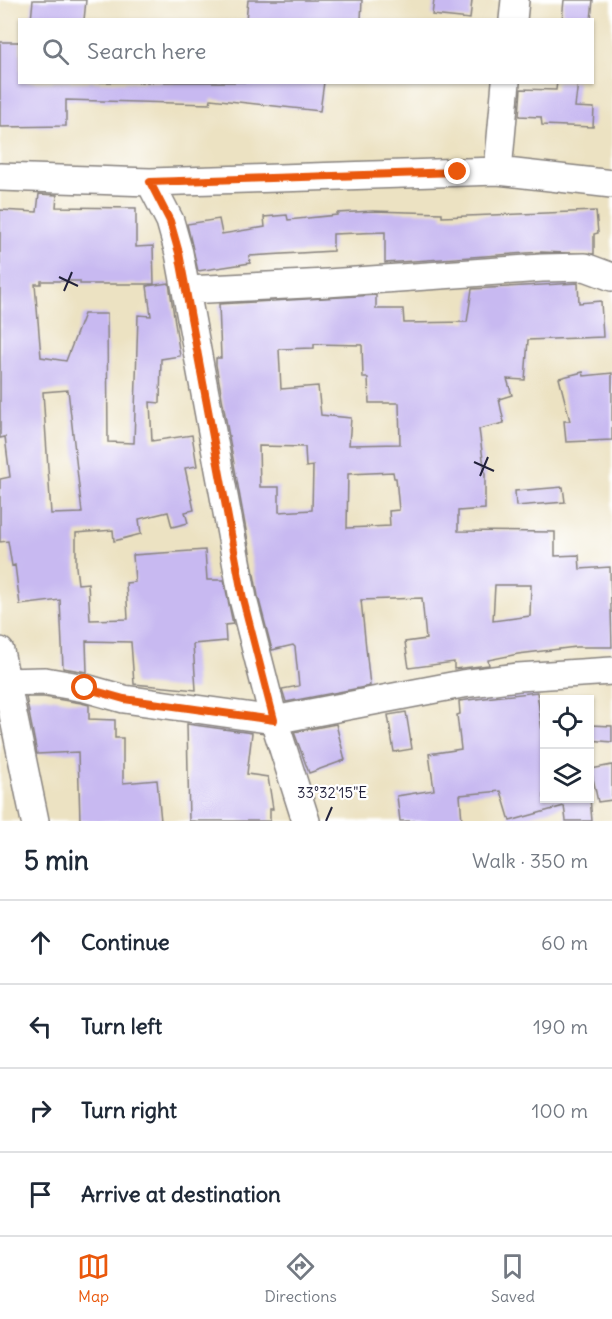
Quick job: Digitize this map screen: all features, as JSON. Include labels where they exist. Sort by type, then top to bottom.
[{"type":"street","points":[[513,18],[515,0]]},
{"type":"street","points":[[498,171],[506,84]]},
{"type":"street","points":[[0,177],[150,182],[498,171],[612,184]]},
{"type":"street","points":[[150,182],[170,221],[187,290],[243,599],[274,720],[306,821]]},
{"type":"street","points":[[187,290],[542,268],[585,267],[612,277]]},
{"type":"street","points":[[0,651],[3,682],[35,821]]},
{"type":"street","points":[[3,682],[45,681],[85,688],[124,699],[274,720],[462,684],[518,677],[612,671]]},
{"type":"building","points":[[33,0],[86,0],[84,18],[31,18]]},
{"type":"building","points":[[248,0],[362,0],[361,18],[246,18]]},
{"type":"building","points":[[434,0],[472,0],[470,18],[432,15]]},
{"type":"building","points":[[564,0],[593,0],[591,18],[562,18]]},
{"type":"building","points":[[0,42],[18,42],[18,84],[324,84],[320,111],[211,99],[210,104],[66,100],[66,126],[0,127]]},
{"type":"building","points":[[557,84],[578,84],[575,107],[594,108],[593,127],[542,125],[541,117],[519,116],[521,89],[556,90]]},
{"type":"building","points":[[39,194],[57,195],[56,207],[136,208],[136,247],[153,246],[154,284],[80,284],[80,281],[41,281],[41,284],[35,284],[41,357],[66,361],[84,314],[107,314],[108,442],[134,443],[138,315],[151,316],[147,286],[169,283],[180,356],[161,359],[160,403],[150,402],[152,441],[192,435],[197,466],[185,468],[194,510],[185,512],[188,523],[172,527],[168,512],[139,519],[141,534],[114,541],[113,530],[76,533],[76,567],[78,584],[88,583],[90,620],[128,619],[126,583],[135,582],[133,555],[205,550],[207,580],[224,580],[233,624],[225,625],[226,641],[193,644],[196,690],[134,684],[131,642],[86,641],[87,672],[63,668],[60,600],[20,605],[15,565],[12,566],[8,541],[0,542],[0,479],[10,477],[5,437],[0,438],[0,210],[37,212]],"holes":[[[68,390],[82,513],[51,514],[43,392]]]},
{"type":"building","points":[[373,211],[442,213],[442,217],[596,211],[598,233],[594,234],[594,254],[541,252],[385,263],[385,232],[333,234],[333,251],[249,256],[250,263],[198,271],[187,224],[219,219],[222,234],[265,227],[264,217],[287,215],[288,220],[337,215],[337,213]]},
{"type":"building","points":[[578,283],[579,303],[601,301],[603,337],[528,340],[525,380],[507,379],[512,395],[499,399],[504,423],[479,429],[485,474],[485,509],[458,511],[458,531],[555,532],[555,556],[579,555],[580,569],[610,567],[612,647],[576,647],[518,654],[488,660],[489,665],[454,669],[454,662],[409,668],[405,642],[426,639],[422,598],[361,600],[370,686],[286,702],[282,689],[299,686],[295,647],[293,645],[272,650],[258,596],[216,365],[216,358],[221,358],[219,304],[376,295],[376,309],[403,309],[404,323],[467,322],[472,289]],"holes":[[[314,344],[362,345],[363,378],[368,378],[369,403],[399,403],[400,444],[349,445],[351,418],[321,415],[318,386],[281,389],[279,349],[314,348]],[[259,446],[305,447],[306,467],[313,466],[312,510],[279,512],[279,487],[260,487]],[[393,472],[396,478],[399,510],[389,511],[390,526],[347,528],[348,474]],[[495,585],[531,585],[530,616],[493,621]]]},
{"type":"building","points":[[583,372],[584,376],[612,373],[612,440],[566,442],[564,421],[570,421],[559,378]]},
{"type":"building","points":[[563,487],[565,502],[516,506],[515,491]]},
{"type":"building","points":[[537,692],[540,715],[540,803],[590,803],[592,821],[566,821],[564,806],[510,821],[501,791],[460,795],[462,821],[400,821],[397,796],[434,790],[429,754],[461,749],[457,715],[460,714],[459,701]]},
{"type":"building","points":[[26,697],[44,697],[89,705],[89,719],[115,720],[115,738],[123,738],[123,783],[157,780],[161,821],[80,821],[78,752],[37,754]]},
{"type":"building","points":[[406,712],[412,749],[394,752],[388,715]]},
{"type":"building","points":[[187,724],[252,733],[247,774],[268,777],[273,809],[270,809],[270,821],[189,821]]},
{"type":"building","points":[[336,724],[345,760],[309,773],[294,732]]},
{"type":"building","points":[[594,725],[612,726],[612,742],[594,740]]},
{"type":"building","points":[[612,765],[612,800],[598,802],[594,768]]},
{"type":"route","points":[[85,688],[124,699],[235,717],[274,720],[243,599],[179,253],[170,221],[150,182],[458,172]]}]
